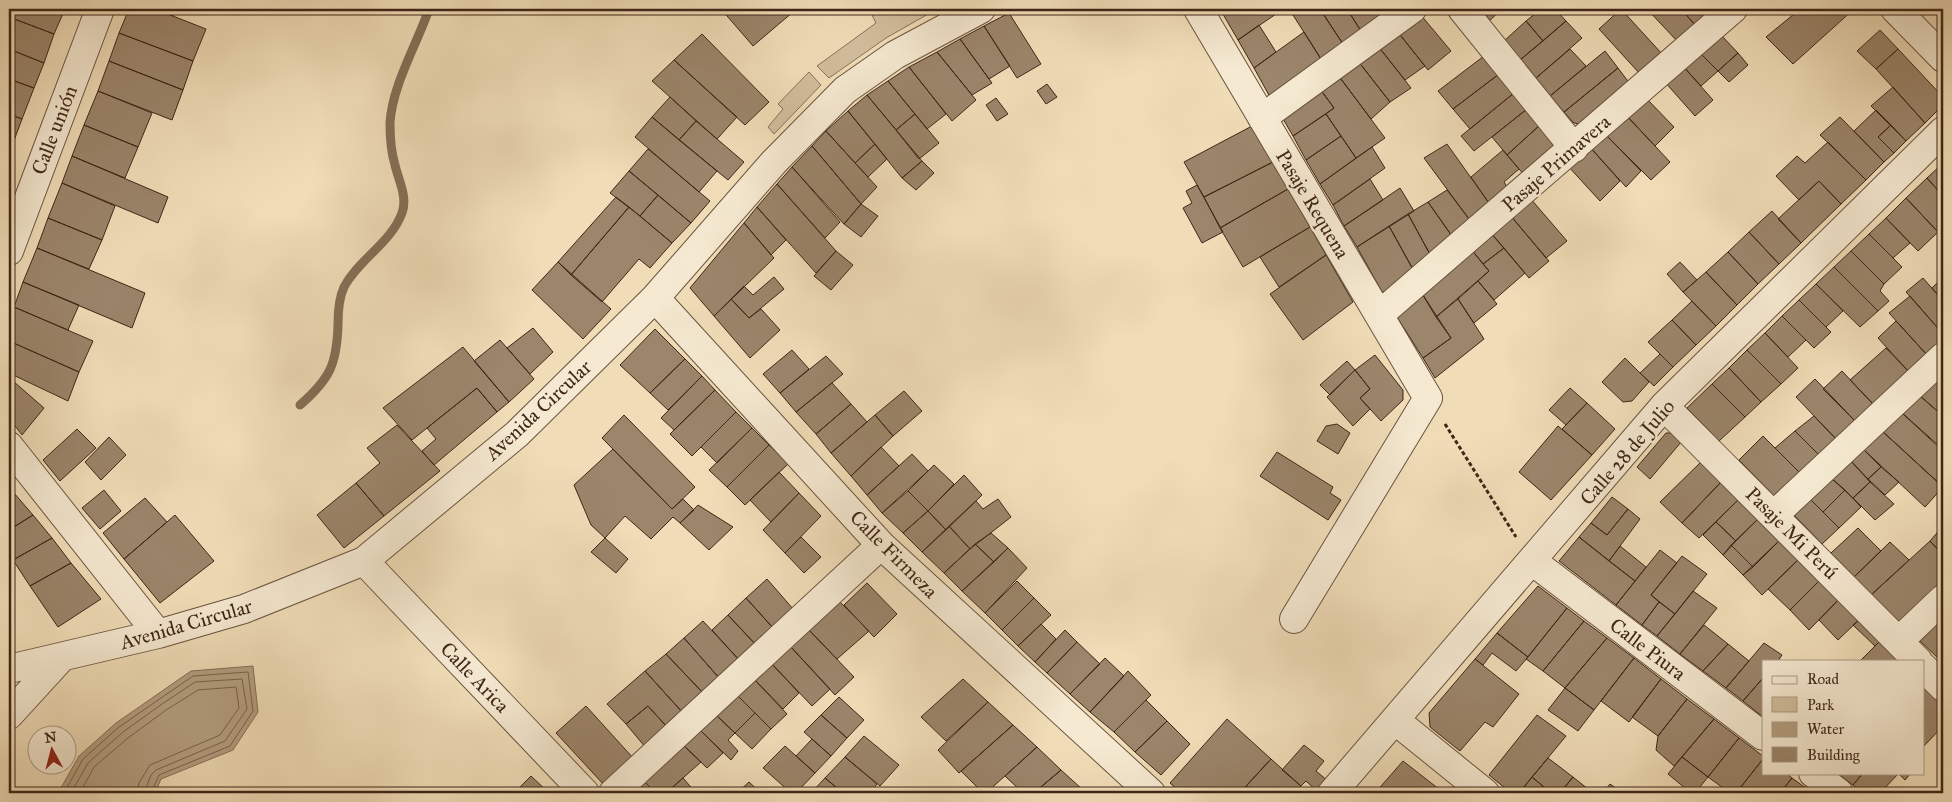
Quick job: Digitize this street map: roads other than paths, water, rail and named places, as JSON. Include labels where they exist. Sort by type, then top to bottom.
[{"type":"street","name":"Calle unión","points":[[9,251],[100,9]]},
{"type":"street","name":"Avenida Circular","points":[[9,669],[158,634],[244,609],[364,561],[517,434],[655,298],[774,162],[845,90],[895,55],[981,9]]},
{"type":"street","name":"Pasaje Requena","points":[[1198,9],[1428,398],[1294,619]]},
{"type":"street","points":[[1262,118],[1412,9]]},
{"type":"street","points":[[1462,9],[1574,148]]},
{"type":"street","name":"Pasaje Primavera","points":[[1379,315],[1733,9]]},
{"type":"street","points":[[1895,9],[1943,58]]},
{"type":"street","name":"Calle 28 de Julio","points":[[1332,793],[1396,721],[1664,406],[1943,132]]},
{"type":"street","name":"Calle Firmeza","points":[[655,298],[881,545],[1150,793]]},
{"type":"street","points":[[1774,514],[1943,357]]},
{"type":"street","name":"Pasaje Mi Perú","points":[[1664,406],[1774,514],[1917,660]]},
{"type":"street","points":[[9,446],[158,634]]},
{"type":"street","points":[[613,793],[881,545]]},
{"type":"street","name":"Calle Arica","points":[[364,561],[585,793]]},
{"type":"street","name":"Calle Piura","points":[[1532,561],[1762,735]]},
{"type":"street","points":[[1898,642],[1943,599]]},
{"type":"street","points":[[9,715],[62,657]]},
{"type":"street","points":[[1924,668],[1943,687]]},
{"type":"street","points":[[1396,721],[1484,793]]},
{"type":"street","points":[[1813,774],[1839,793]]},
{"type":"water","points":[[253,666],[258,712],[233,750],[161,779],[155,793],[58,793],[69,774],[78,774],[79,756],[116,723],[191,671]]},
{"type":"waterway","points":[[300,405],[318,387],[330,370],[336,350],[339,305],[344,287],[350,277],[397,224],[404,207],[402,188],[391,144],[390,123],[395,94],[429,9]]}]
